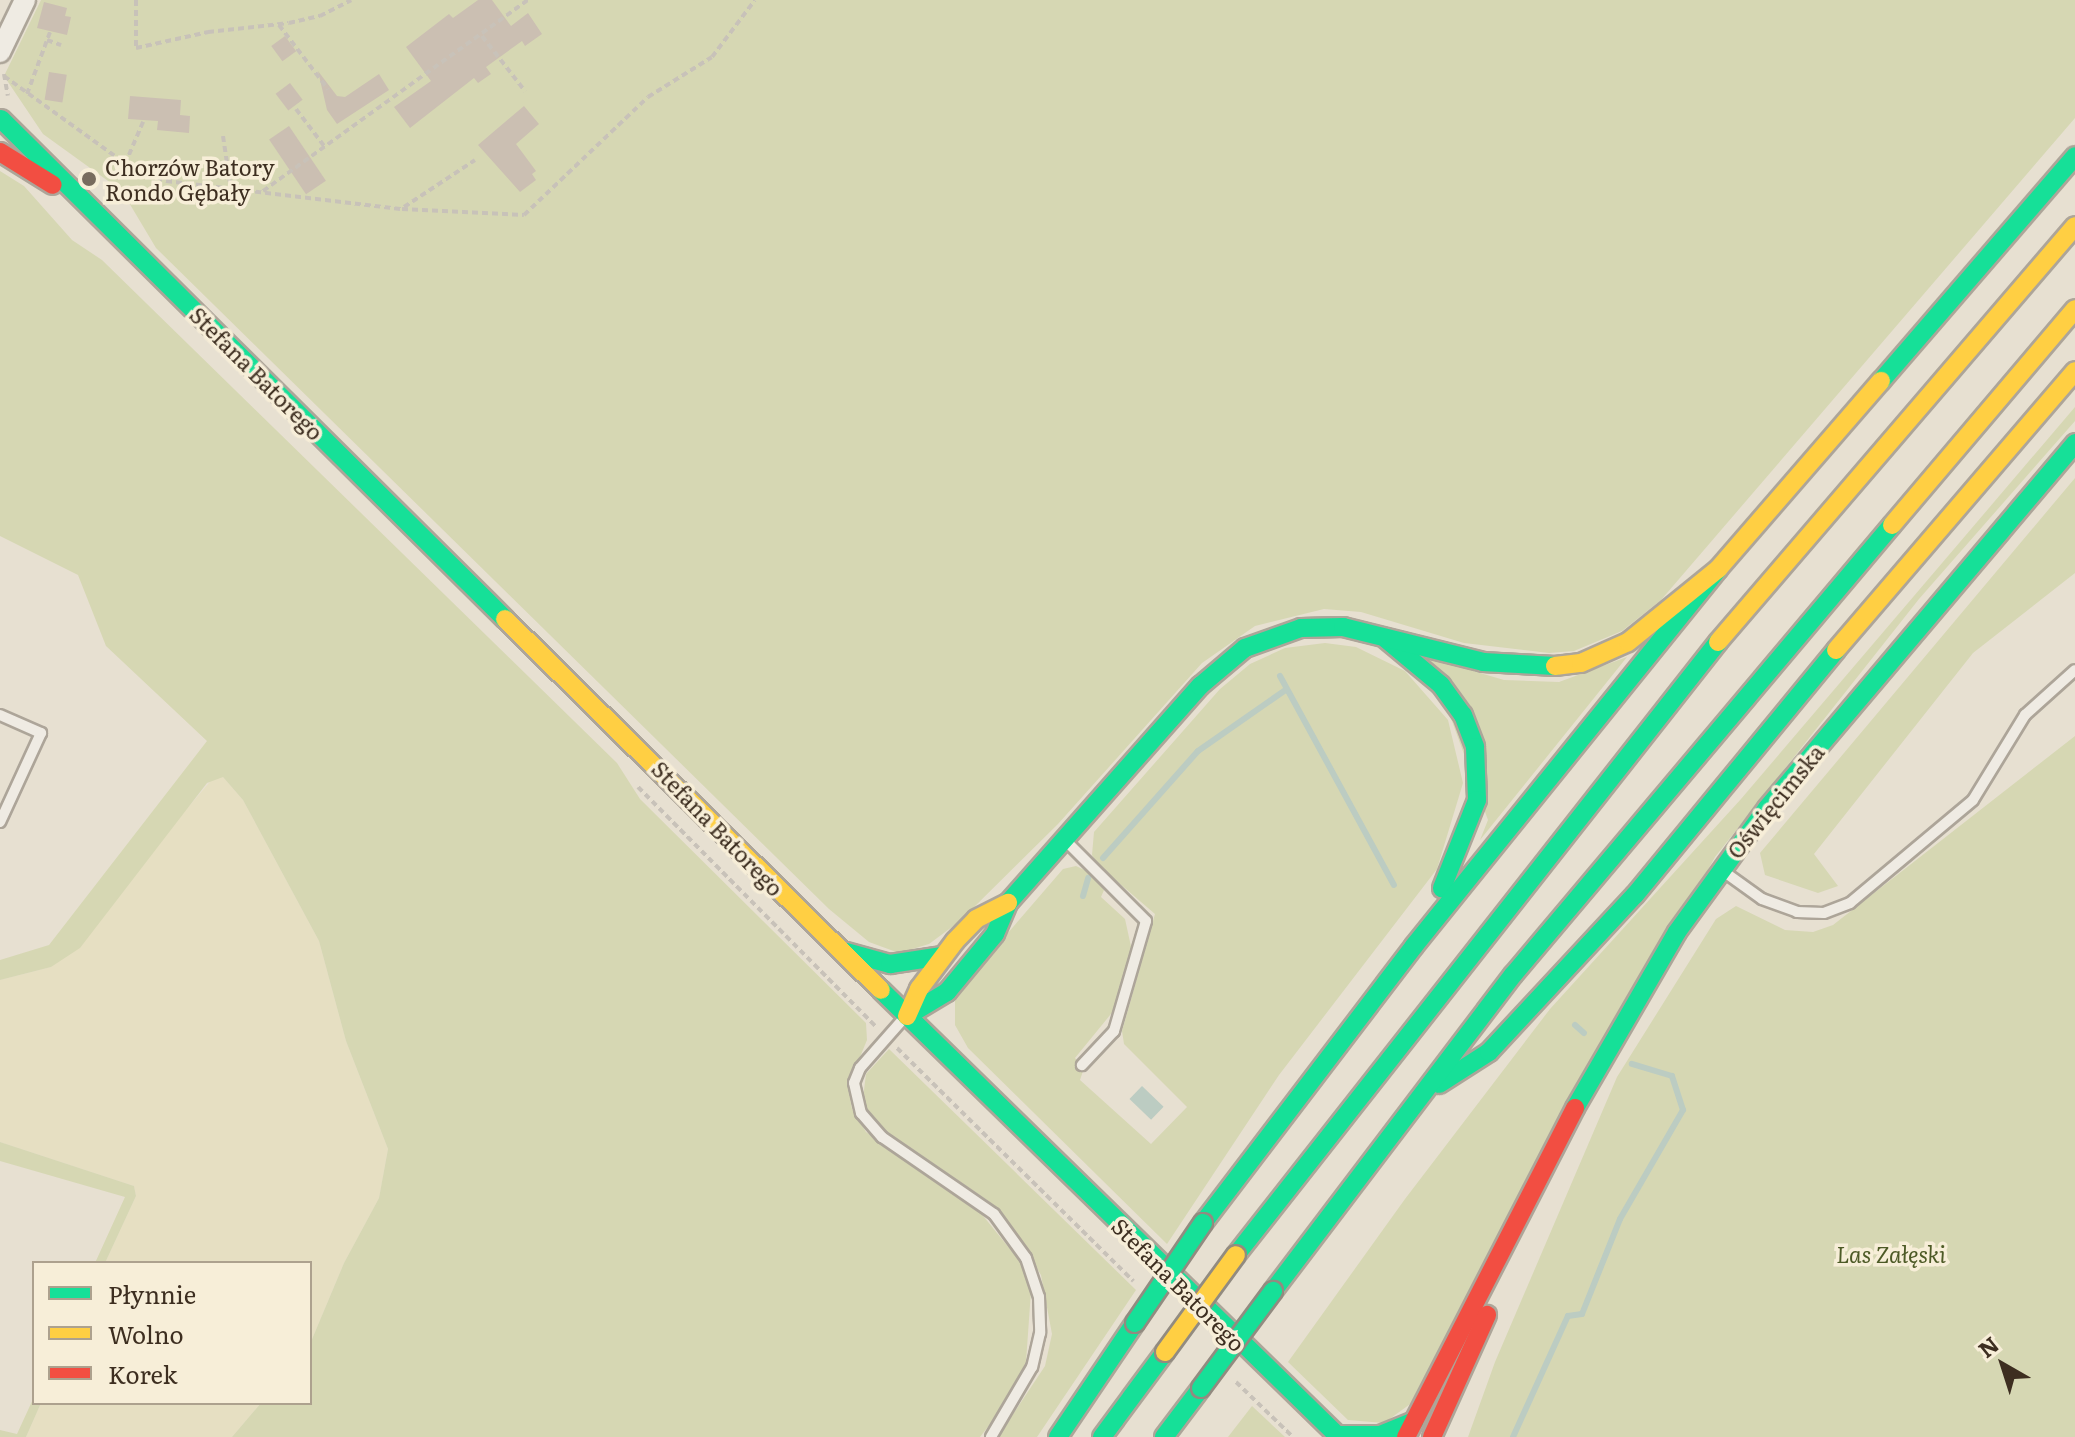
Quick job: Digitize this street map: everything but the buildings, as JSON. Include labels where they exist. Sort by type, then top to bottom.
[{"type":"main road","points":[[0,112],[0,128]]},
{"type":"main road","name":"Stefana Batorego","points":[[1,119],[907,1016],[1338,1436]]},
{"type":"main road","name":"Stefana Batorego","points":[[0,152],[98,217]]},
{"type":"main road","points":[[1058,1437],[1203,1223],[1414,946],[1718,569],[2075,156]]},
{"type":"main road","points":[[1102,1437],[1236,1255],[1536,867],[1710,651],[2075,226]]},
{"type":"main road","points":[[1164,1437],[1418,1098],[1800,629],[2075,309]]},
{"type":"main road","points":[[1418,1098],[1489,1052],[1635,895],[2075,371]]},
{"type":"main road","name":"Oświęcimska","points":[[1410,1429],[1616,1031],[1721,870],[2075,443]]},
{"type":"main road","points":[[907,1016],[931,1005],[955,984],[995,934],[1008,903],[1200,686],[1245,648],[1279,633],[1321,626],[1512,666],[1581,663],[1628,642],[1718,569]]},
{"type":"main road","points":[[1386,639],[1441,685],[1463,715],[1475,747],[1478,773],[1477,800],[1463,845],[1414,946]]},
{"type":"main road","points":[[907,1016],[942,956],[976,919],[1008,903]]},
{"type":"main road","points":[[842,951],[890,964],[942,956]]},
{"type":"main road","name":"Oświęcimska","points":[[1432,1437],[1531,1198]]},
{"type":"main road","points":[[1338,1436],[1380,1435],[1410,1429]]},
{"type":"street","points":[[0,52],[25,0]]},
{"type":"lane","points":[[1721,870],[1762,899],[1797,912],[1824,913],[1850,903],[1973,800],[2025,715],[2075,670]]},
{"type":"lane","points":[[0,715],[41,733],[0,822]]},
{"type":"lane","points":[[1064,839],[1146,921],[1114,1031],[1082,1065]]},
{"type":"lane","points":[[907,1016],[860,1068],[854,1083],[861,1113],[882,1137],[994,1214],[1026,1258],[1039,1297],[1040,1333],[1032,1367],[991,1437]]},
{"type":"path","points":[[136,0],[136,48],[208,32],[279,25],[320,16],[351,0]]},
{"type":"path","points":[[261,192],[528,0]]},
{"type":"path","points":[[4,76],[125,164],[166,181],[402,209],[524,215],[648,97],[712,57],[755,0]]},
{"type":"path","points":[[279,25],[328,89]]},
{"type":"path","points":[[27,94],[50,32]]},
{"type":"path","points":[[482,35],[525,91]]},
{"type":"path","points":[[47,40],[61,45]]},
{"type":"path","points":[[296,109],[325,147]]},
{"type":"path","points":[[125,164],[143,122]]},
{"type":"path","points":[[223,136],[231,190]]},
{"type":"path","points":[[402,209],[475,160]]},
{"type":"shaded area","points":[[215,776],[223,777],[243,800],[319,941],[346,1041],[388,1149],[379,1198],[344,1263],[312,1339],[312,1261],[106,1261],[136,1196],[134,1186],[0,1142],[0,980],[51,967]]},
{"type":"shaded area","points":[[1142,1086],[1164,1107],[1151,1120],[1129,1099]]},
{"type":"shaded area","points":[[40,1405],[259,1405],[232,1437],[26,1437]]},
{"type":"green space","points":[[41,0],[2075,0],[2075,118],[1661,600],[1622,631],[1574,651],[1549,653],[1464,643],[1361,612],[1324,609],[1255,626],[1202,663],[1058,824],[960,921],[929,944],[899,953],[869,942],[829,909],[156,248],[122,191],[43,134],[4,76]]},
{"type":"green space","points":[[0,171],[24,186],[72,240],[102,260],[617,763],[640,799],[866,1023],[867,1040],[848,1086],[852,1109],[866,1132],[953,1188],[980,1212],[1022,1264],[1031,1291],[1026,1362],[1008,1401],[980,1437],[232,1437],[259,1405],[312,1405],[312,1339],[344,1263],[379,1198],[388,1149],[346,1041],[319,941],[243,800],[223,777],[207,783],[80,948],[51,967],[0,980],[0,960],[49,945],[207,741],[106,646],[78,575],[0,536]]},
{"type":"green space","points":[[2075,407],[2075,421],[1919,599],[1715,857],[1413,1402],[1384,1423],[1348,1420],[1288,1362],[1405,1199],[1550,1009],[1741,799]]},
{"type":"green space","points":[[2075,478],[2075,573],[1973,653],[1814,854],[1838,886],[1818,893],[1765,875],[1760,853]]},
{"type":"green space","points":[[1325,643],[1356,647],[1405,671],[1448,720],[1463,783],[1437,869],[1279,1075],[1167,1244],[968,1048],[955,1025],[955,1001],[964,984],[1063,869],[1076,866],[1093,874],[1104,890],[1101,897],[1125,919],[1132,951],[1115,1009],[1075,1058],[1084,1068],[1080,1080],[1151,1144],[1187,1107],[1124,1044],[1122,1031],[1155,914],[1098,865],[1092,855],[1094,832],[1220,689],[1250,664],[1285,648]]},
{"type":"green space","points":[[1627,657],[1480,840],[1488,820],[1429,658],[1504,680],[1559,682]]},
{"type":"green space","name":"Las Załęski","points":[[2075,736],[2075,1437],[1468,1437],[1495,1362],[1617,1077],[1716,919],[1736,906],[1785,930],[1813,932],[1833,925]]},
{"type":"green space","points":[[889,1049],[1136,1290],[1037,1437],[998,1437],[1045,1366],[1052,1334],[1041,1275],[1006,1219],[987,1200],[880,1127],[870,1115],[863,1098],[866,1074]]},
{"type":"green space","points":[[0,1142],[134,1186],[136,1196],[106,1261],[96,1261],[125,1197],[0,1161]]},
{"type":"green space","points":[[32,1401],[32,1405],[40,1405],[26,1437],[0,1437],[0,1430],[17,1434]]},
{"type":"green space","points":[[1252,1406],[1285,1437],[1228,1437]]},
{"type":"waterway","points":[[1280,676],[1394,885]]},
{"type":"waterway","points":[[1103,858],[1198,751],[1287,689]]},
{"type":"waterway","points":[[1083,896],[1088,878]]},
{"type":"waterway","points":[[1575,1025],[1584,1033]]},
{"type":"waterway","points":[[1513,1437],[1568,1316],[1582,1314],[1620,1219],[1683,1110],[1672,1076],[1632,1064]]},
{"type":"traffic: fast","points":[[1,119],[505,619]]},
{"type":"traffic: fast","points":[[1881,381],[2075,156]]},
{"type":"traffic: fast","points":[[1575,1108],[1677,932],[1767,808],[2075,443]]},
{"type":"traffic: fast","points":[[1273,1291],[1513,975],[1892,525]]},
{"type":"traffic: fast","points":[[1203,1223],[1414,946],[1718,569]]},
{"type":"traffic: fast","points":[[907,1016],[947,992],[995,934],[1008,903],[1200,686],[1245,648],[1301,628],[1343,627],[1483,662],[1555,666]]},
{"type":"traffic: fast","points":[[1386,639],[1441,685],[1463,715],[1475,747],[1477,800],[1442,888]]},
{"type":"traffic: fast","points":[[1236,1255],[1718,642]]},
{"type":"traffic: fast","points":[[1439,1084],[1489,1052],[1635,895],[1836,650]]},
{"type":"traffic: fast","points":[[846,952],[890,964],[942,956]]},
{"type":"traffic: fast","points":[[881,990],[1339,1437]]},
{"type":"traffic: fast","points":[[1135,1323],[1203,1223]]},
{"type":"traffic: fast","points":[[1201,1388],[1273,1291]]},
{"type":"traffic: fast","points":[[1058,1437],[1135,1323]]},
{"type":"traffic: fast","points":[[1102,1437],[1165,1352]]},
{"type":"traffic: fast","points":[[1164,1437],[1201,1388]]},
{"type":"traffic: fast","points":[[1337,1435],[1380,1435],[1414,1421]]},
{"type":"traffic: slow","points":[[1718,642],[2075,226]]},
{"type":"traffic: slow","points":[[1892,525],[2075,309]]},
{"type":"traffic: slow","points":[[1836,650],[2075,371]]},
{"type":"traffic: slow","points":[[1555,666],[1581,663],[1628,642],[1718,569],[1881,381]]},
{"type":"traffic: slow","points":[[505,619],[881,990]]},
{"type":"traffic: slow","points":[[907,1016],[919,989],[955,941],[976,919],[1008,903]]},
{"type":"traffic: slow","points":[[1165,1352],[1236,1255]]},
{"type":"traffic: jam","points":[[0,152],[53,185]]},
{"type":"traffic: jam","points":[[1406,1437],[1575,1108]]},
{"type":"traffic: jam","points":[[1432,1437],[1487,1315]]},
{"type":"place","name":"Chorzów Batory Rondo Gębały","points":[[89,179]]}]
